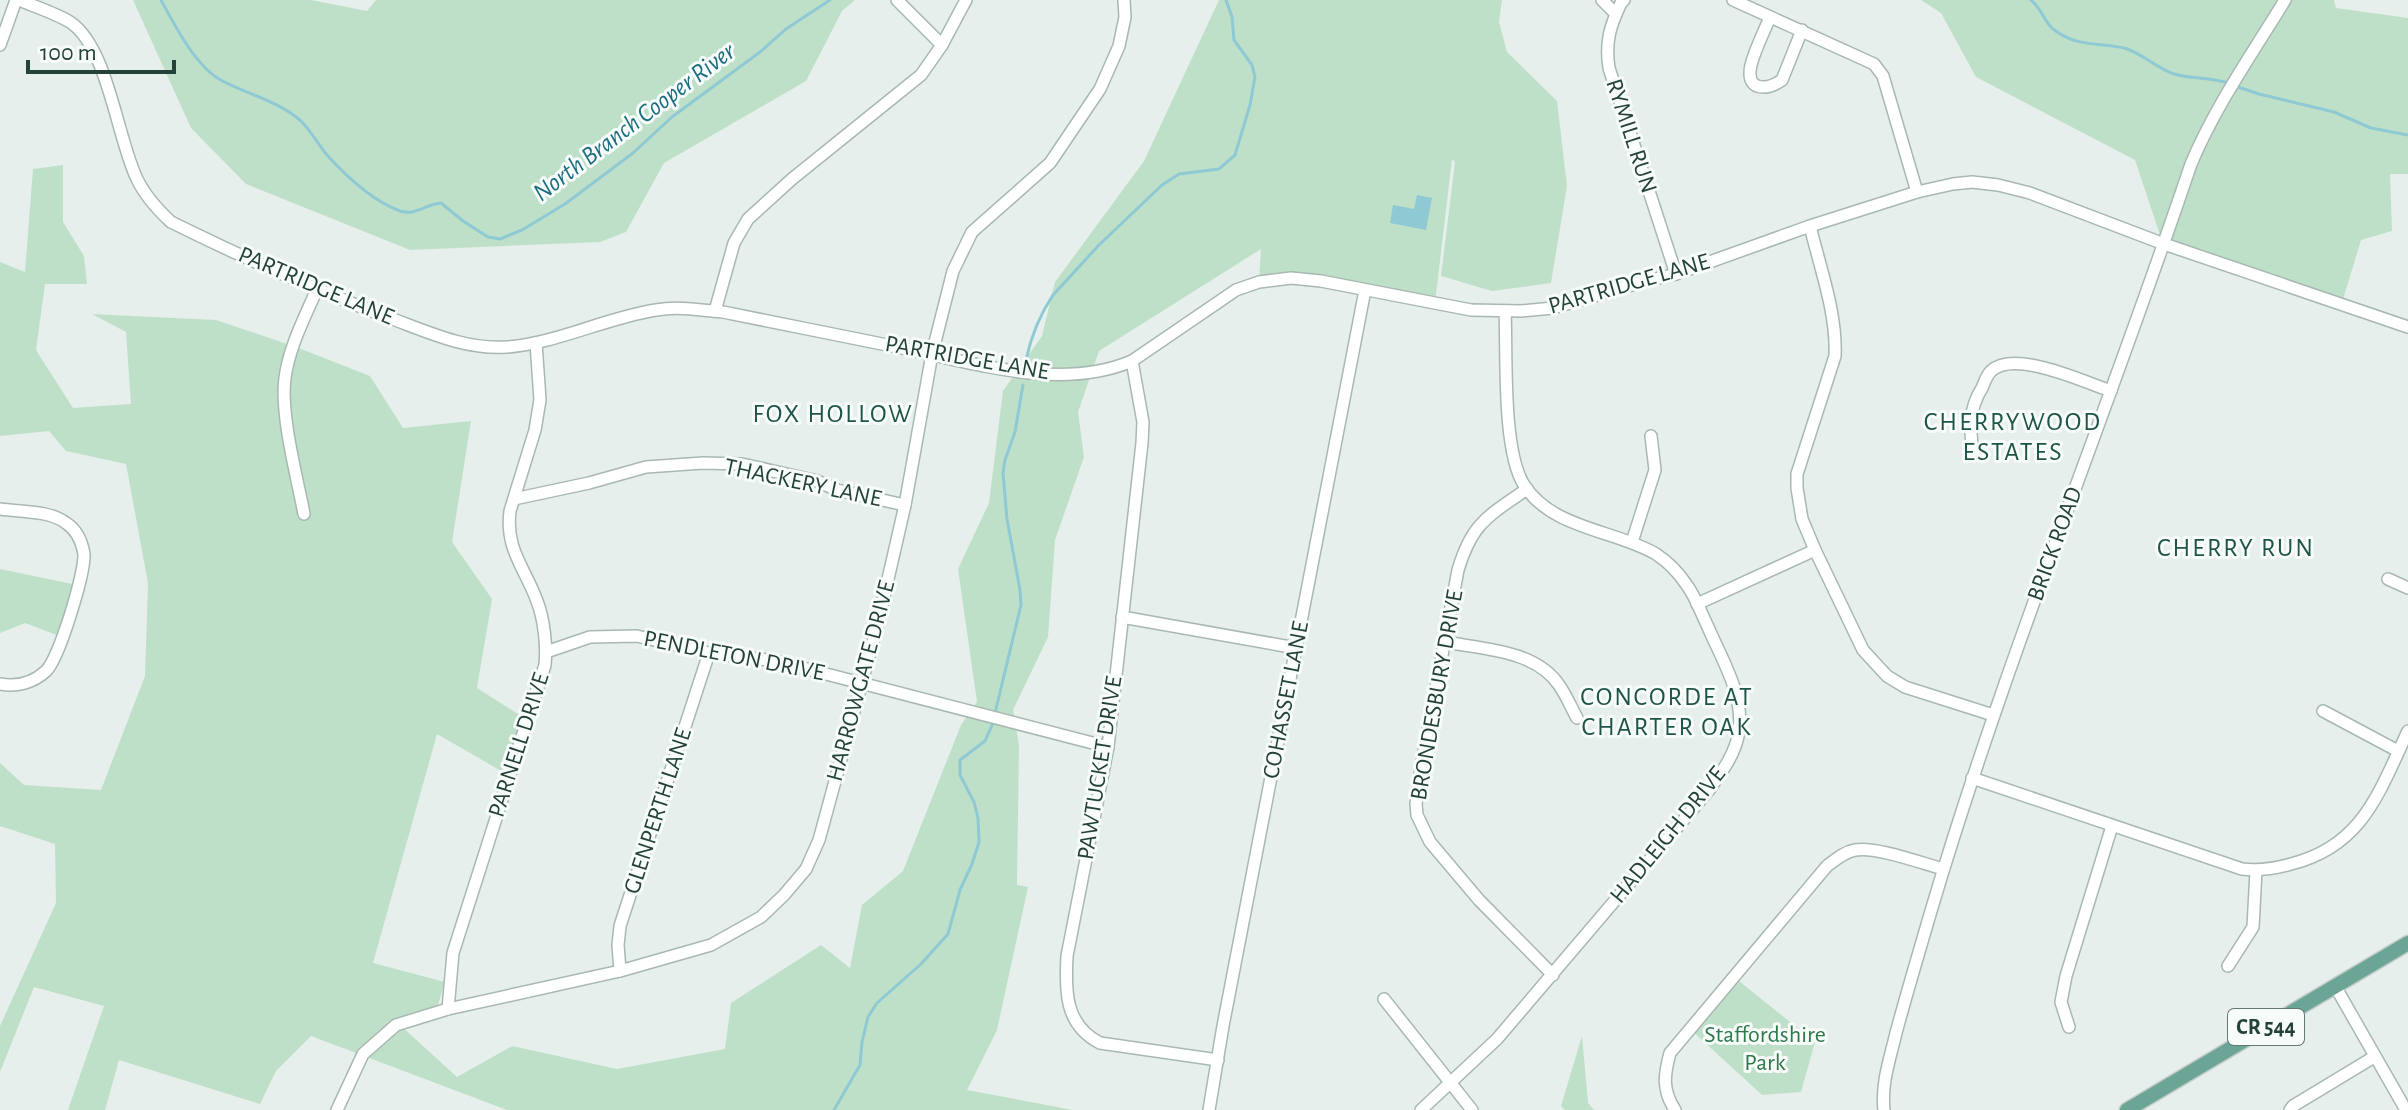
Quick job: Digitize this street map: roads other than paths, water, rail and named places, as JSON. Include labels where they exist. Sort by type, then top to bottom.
[{"type":"main road","name":"CR 544","points":[[2127,1110],[2408,943]]},
{"type":"street","points":[[0,45],[18,0]]},
{"type":"street","name":"PARTRIDGE LANE","points":[[18,0],[70,22],[91,47],[101,68],[138,182],[157,209],[171,222],[317,289],[453,341],[482,347],[536,343],[658,309],[715,311],[1010,370],[1092,373],[1132,361],[1236,290],[1259,282],[1291,278],[1321,281],[1471,310],[1553,308],[1676,274],[1917,192],[1972,182],[2030,193],[2164,244],[2408,327]]},
{"type":"street","points":[[897,0],[942,45]]},
{"type":"street","points":[[715,311],[734,243],[748,219],[792,179],[921,75],[942,45],[966,0]]},
{"type":"street","name":"HARROWGATE DRIVE","points":[[337,1110],[363,1054],[396,1025],[448,1009],[620,971],[711,945],[761,917],[806,869],[819,840],[877,627],[905,505],[932,354],[953,271],[972,232],[1050,163],[1100,89],[1119,46],[1125,17],[1124,0]]},
{"type":"street","points":[[1602,0],[1616,14]]},
{"type":"street","name":"RYMILL RUN","points":[[1624,0],[1608,31],[1606,50],[1609,68],[1676,274]]},
{"type":"street","points":[[1733,0],[1874,64],[1883,76],[1917,192]]},
{"type":"street","name":"BRICK ROAD","points":[[1884,1110],[1885,1079],[1907,991],[1972,778],[2191,164],[2225,95],[2285,0]]},
{"type":"street","points":[[1770,17],[1751,66],[1750,75],[1759,88],[1782,80],[1802,30]]},
{"type":"street","points":[[1810,226],[1836,341],[1835,356],[1797,474],[1802,519],[1863,650],[1887,676],[1905,687],[1993,715]]},
{"type":"street","points":[[304,514],[287,415],[285,377],[317,289]]},
{"type":"street","name":"COHASSET LANE","points":[[1209,1110],[1365,290]]},
{"type":"street","name":"HADLEIGH DRIVE","points":[[1421,1110],[1497,1039],[1709,790],[1735,747],[1740,718],[1733,684],[1688,586],[1672,566],[1632,542],[1578,524],[1554,512],[1527,489],[1513,462],[1509,438],[1505,311]]},
{"type":"street","name":"PARNELL DRIVE","points":[[448,1009],[453,953],[539,687],[546,652],[539,604],[512,549],[509,536],[514,499],[535,430],[540,400],[536,343]]},
{"type":"street","name":"PAWTUCKET DRIVE","points":[[1132,361],[1143,433],[1108,747],[1067,956],[1066,978],[1070,1007],[1079,1028],[1100,1043],[1218,1060]]},
{"type":"street","points":[[1973,454],[1970,421],[1976,398],[1991,371],[2018,362],[2111,391]]},
{"type":"street","points":[[1632,542],[1655,470],[1651,436]]},
{"type":"street","name":"THACKERY LANE","points":[[514,499],[646,467],[703,463],[742,464],[905,505]]},
{"type":"street","name":"BRONDESBURY DRIVE","points":[[1527,489],[1486,517],[1473,531],[1458,570],[1416,804],[1417,815],[1430,842],[1479,900],[1553,975]]},
{"type":"street","points":[[0,509],[44,514],[64,521],[76,531],[84,552],[84,566],[51,664],[44,673],[18,686],[0,684]]},
{"type":"street","points":[[1697,604],[1815,550]]},
{"type":"street","points":[[2388,579],[2408,588]]},
{"type":"street","points":[[1122,617],[1296,648]]},
{"type":"street","name":"PENDLETON DRIVE","points":[[546,652],[590,637],[637,636],[709,653],[776,661],[1108,747]]},
{"type":"street","points":[[1445,642],[1519,655],[1558,682],[1577,718]]},
{"type":"street","name":"GLENPERTH LANE","points":[[620,971],[620,926],[709,653]]},
{"type":"street","points":[[2323,711],[2398,751]]},
{"type":"street","points":[[1972,778],[2242,869],[2256,871],[2309,860],[2333,848],[2349,835],[2369,810],[2408,731]]},
{"type":"street","points":[[2069,1027],[2061,1002],[2066,976],[2112,826]]},
{"type":"street","points":[[1675,1110],[1664,1075],[1670,1053],[1827,866],[1855,850],[1871,850],[1943,869]]},
{"type":"street","points":[[2228,966],[2253,927],[2256,871]]},
{"type":"street","points":[[2335,986],[2406,1110]]},
{"type":"street","points":[[1384,999],[1472,1110]]},
{"type":"street","points":[[2290,1110],[2374,1057]]},
{"type":"water","points":[[1417,195],[1432,198],[1426,230],[1390,223],[1393,205],[1414,209]]},
{"type":"waterway","name":"North Branch Cooper River","points":[[161,0],[186,43],[210,73],[292,114],[305,125],[334,163],[370,194],[390,207],[406,212],[441,203],[488,237],[500,239],[522,230],[565,204],[786,29],[830,0]]},
{"type":"waterway","points":[[1026,360],[1036,326],[1053,295],[1099,245],[1162,185],[1179,174],[1219,169],[1235,155],[1255,77],[1252,65],[1234,40],[1232,17],[1226,0]]},
{"type":"waterway","name":"North Branch Cooper River","points":[[2031,0],[2050,26],[2071,39],[2124,48],[2174,74],[2228,83]]},
{"type":"waterway","name":"North Branch Cooper River","points":[[2235,86],[2334,112],[2371,128],[2408,135]]},
{"type":"waterway","points":[[995,713],[1021,605],[1003,473],[1015,432],[1023,385]]},
{"type":"waterway","points":[[834,1110],[860,1065],[868,1017],[877,1003],[921,964],[948,934],[960,890],[979,842],[978,818],[974,802],[960,775],[960,760],[985,741],[993,723]]},
{"type":"district","name":"FOX HOLLOW","points":[[833,414]]},
{"type":"district","name":"CHERRYWOOD ESTATES","points":[[2013,437]]},
{"type":"district","name":"CHERRY RUN","points":[[2236,548]]},
{"type":"district","name":"CONCORDE AT CHARTER OAK","points":[[1667,712]]},
{"type":"park label","name":"Staffordshire Park","points":[[1765,1049]]}]
